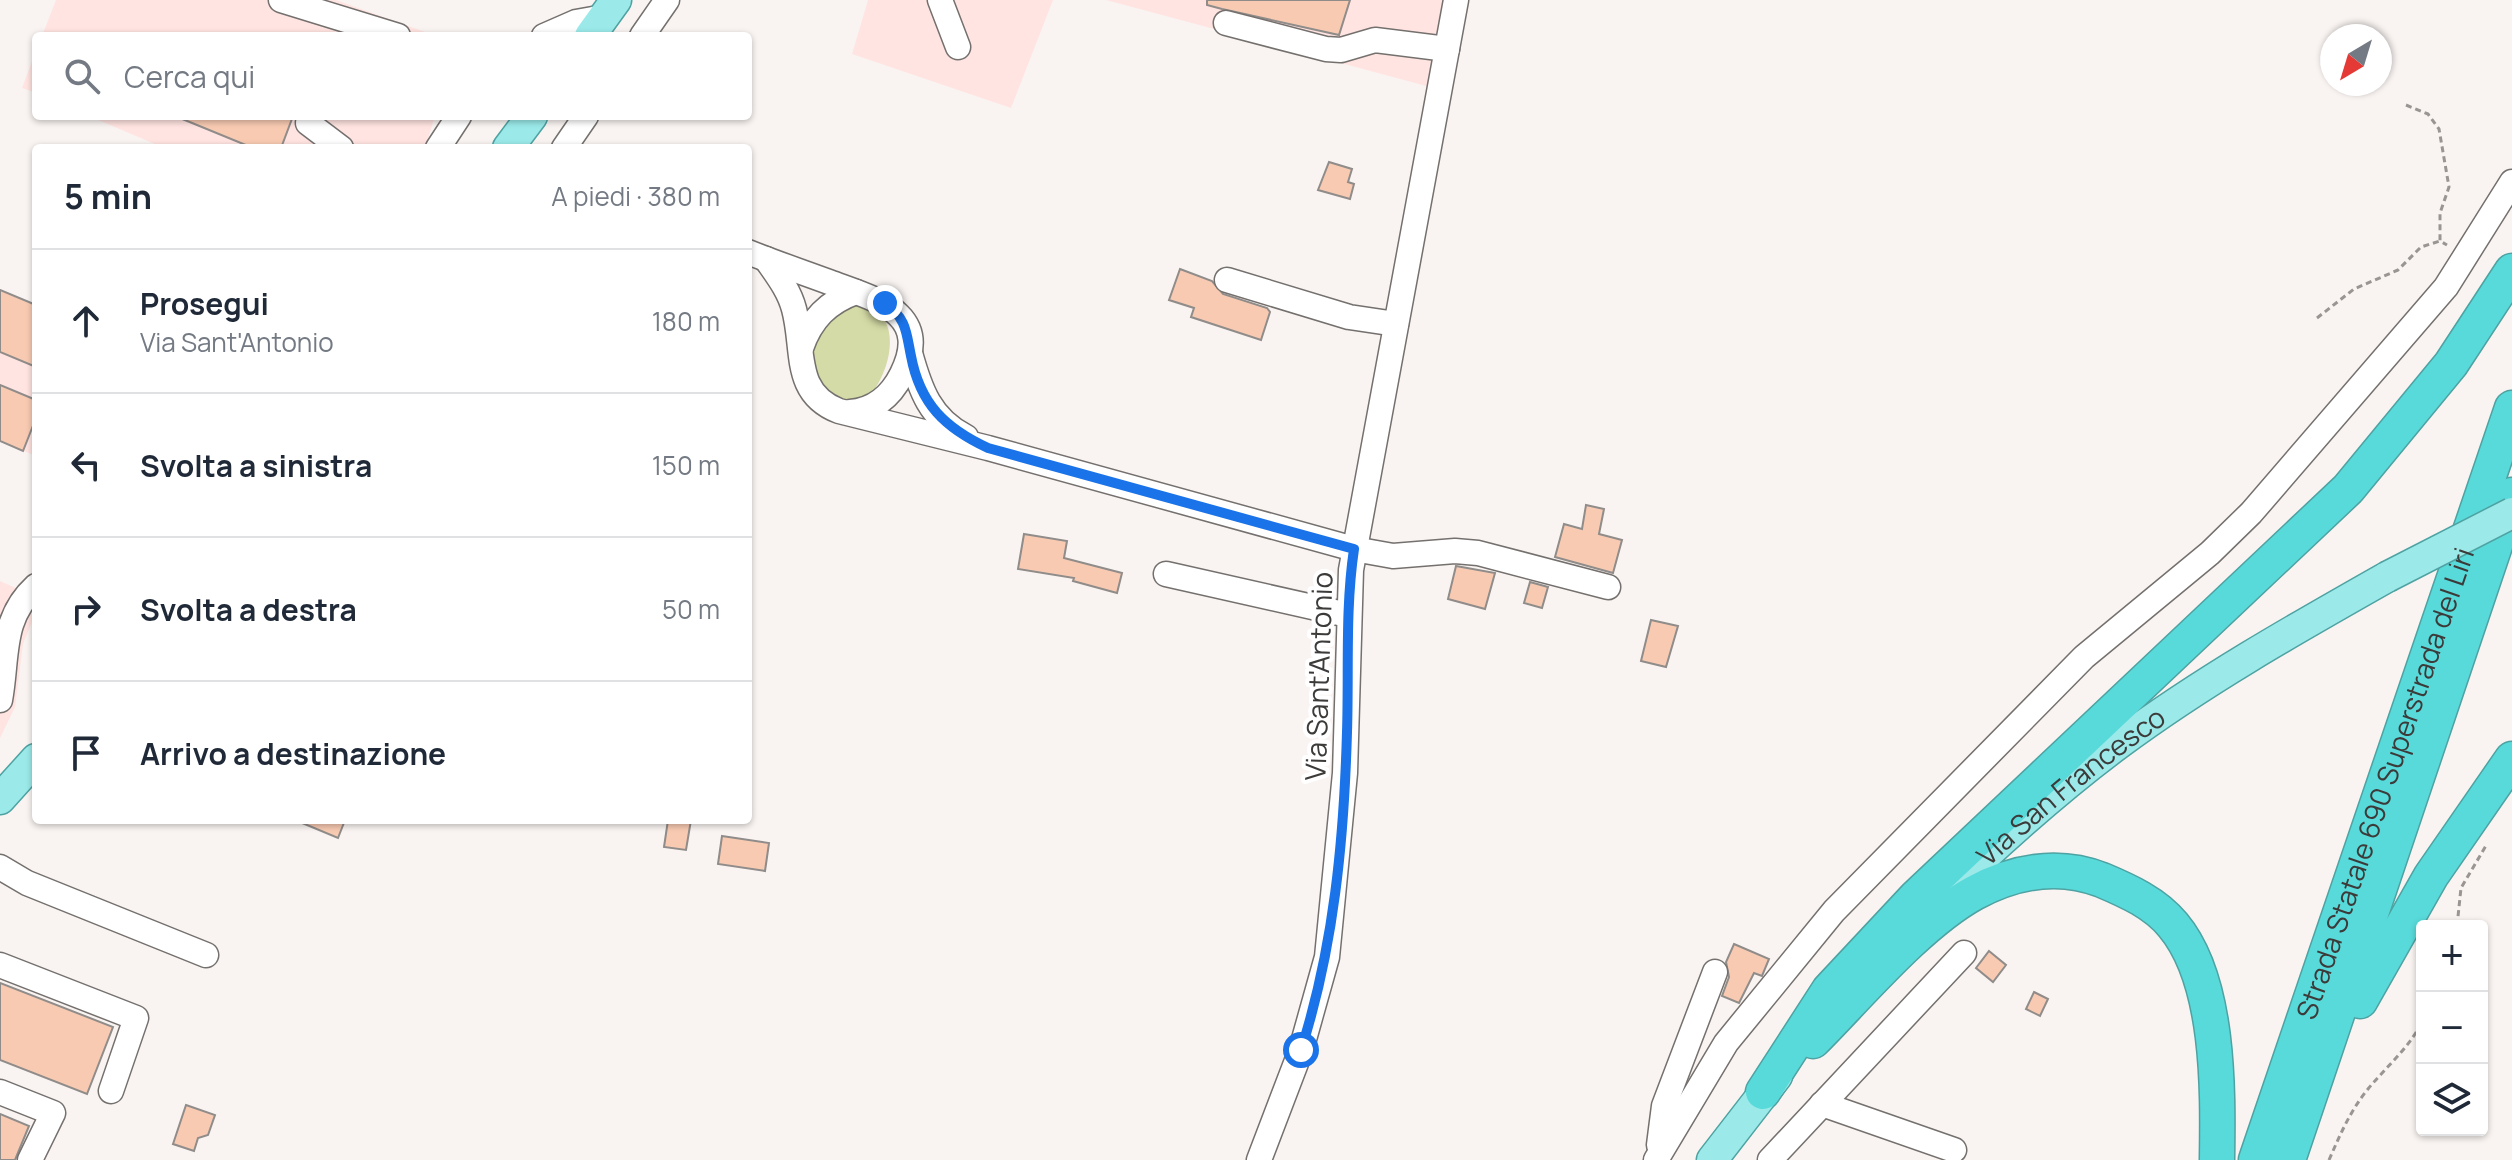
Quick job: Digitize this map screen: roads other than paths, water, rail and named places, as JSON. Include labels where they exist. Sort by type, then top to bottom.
[{"type":"highway","points":[[1763,1092],[1829,990],[1916,897],[2348,489],[2451,364],[2512,271]]},
{"type":"highway","name":"Strada Statale 690 Superstrada del Liri","points":[[2256,1160],[2512,408]]},
{"type":"highway","name":"Strada Statale 690 Superstrada del Liri","points":[[2288,1160],[2512,495]]},
{"type":"highway","points":[[2302,1120],[2396,935],[2449,849],[2512,759]]},
{"type":"highway","points":[[1763,1092],[1889,965],[1958,903],[2017,875],[2070,871],[2104,881],[2146,902],[2172,924],[2189,951],[2211,1031],[2217,1160]]},
{"type":"main road","points":[[511,144],[529,120]]},
{"type":"main road","name":"Via San Francesco","points":[[1712,1160],[1831,1009],[1894,943],[2052,796],[2192,692],[2263,647],[2387,577],[2512,513]]},
{"type":"main road","points":[[0,799],[32,763]]},
{"type":"street","points":[[281,0],[382,32]]},
{"type":"street","points":[[645,32],[667,0]]},
{"type":"street","points":[[940,0],[958,47]]},
{"type":"street","name":"Via Sant'Antonio","points":[[1259,1160],[1305,1038],[1330,941],[1345,773],[1348,615],[1354,549],[1456,0]]},
{"type":"street","points":[[553,32],[576,22],[604,18]]},
{"type":"street","points":[[1226,23],[1326,49],[1341,50],[1375,40],[1447,49]]},
{"type":"street","points":[[438,144],[441,120]]},
{"type":"street","points":[[441,144],[456,120]]},
{"type":"street","points":[[567,144],[583,120]]},
{"type":"street","points":[[586,120],[588,144]]},
{"type":"street","points":[[308,123],[336,144]]},
{"type":"street","points":[[1658,1156],[1734,1032],[1834,911],[2084,657],[2242,523],[2446,287],[2512,182]]},
{"type":"street","points":[[757,256],[885,303],[896,311],[908,328],[910,353],[930,408],[955,432],[988,448]]},
{"type":"street","points":[[757,256],[794,307],[802,374],[810,390],[823,403],[839,411],[988,448],[1354,549],[1393,556],[1455,551],[1478,553],[1608,587]]},
{"type":"street","points":[[1227,280],[1349,317],[1396,324]]},
{"type":"street","points":[[800,353],[808,329],[820,313],[836,300],[856,292]]},
{"type":"street","points":[[839,411],[859,411],[881,402],[899,379],[910,353]]},
{"type":"street","points":[[1166,574],[1348,615]]},
{"type":"street","points":[[0,700],[3,632],[32,591]]},
{"type":"street","points":[[0,867],[27,883],[206,955]]},
{"type":"street","points":[[1770,1160],[1964,953]]},
{"type":"street","points":[[0,965],[136,1018],[111,1091]]},
{"type":"street","points":[[1658,1156],[1664,1106],[1715,972]]},
{"type":"street","points":[[0,1092],[53,1113],[30,1160]]},
{"type":"street","points":[[1822,1104],[1954,1150]]}]
